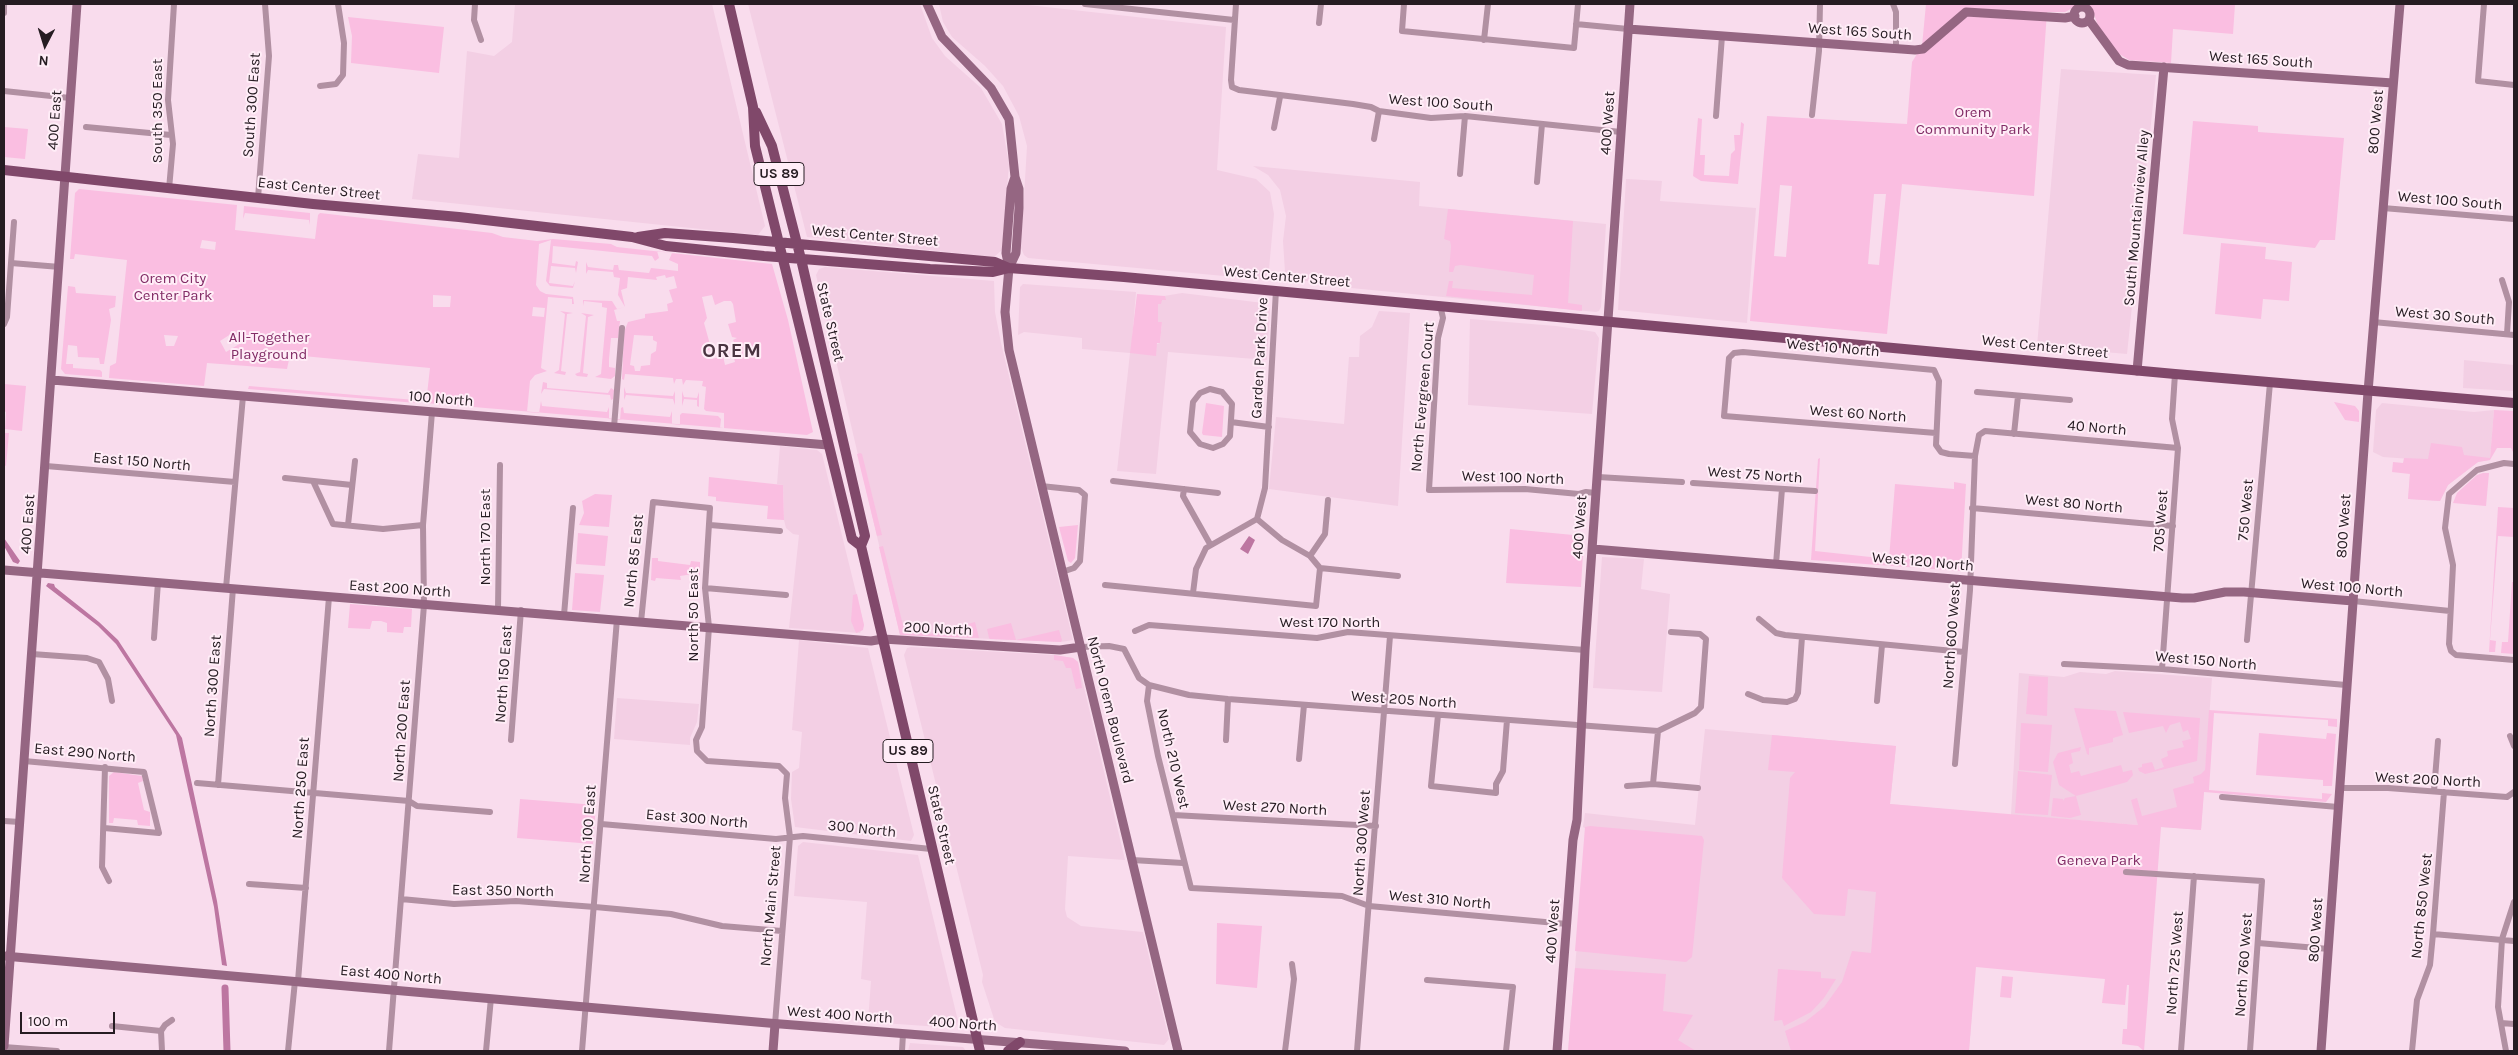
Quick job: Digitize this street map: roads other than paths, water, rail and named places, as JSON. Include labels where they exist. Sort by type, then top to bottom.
[{"type":"main road","name":"State Street","points":[[729,4],[753,106],[755,146],[778,243],[852,539],[860,546],[980,1051]]},
{"type":"main road","name":"State Street","points":[[753,106],[772,146],[801,259],[865,536],[860,546]]},
{"type":"main road","name":"East Center Street","points":[[4,170],[169,189],[468,218],[632,237],[666,246],[782,258]]},
{"type":"main road","name":"East Center Street","points":[[632,237],[665,233],[778,243]]},
{"type":"main road","name":"West Center Street","points":[[778,243],[995,262],[1009,268],[1276,290],[2368,392],[2514,403]]},
{"type":"main road","name":"West Center Street","points":[[782,258],[993,272],[1009,268]]},
{"type":"main road","points":[[828,445],[849,467]]},
{"type":"main road","points":[[1008,1051],[1020,1042]]},
{"type":"street","points":[[4,4],[4,13]]},
{"type":"street","name":"400 East","points":[[4,1047],[7,956],[20,822],[77,4]]},
{"type":"street","name":"South 350 East","points":[[169,189],[172,144],[168,100],[174,4]]},
{"type":"street","name":"South 300 East","points":[[258,198],[268,56],[265,4]]},
{"type":"street","points":[[320,86],[336,84],[343,74],[344,43],[338,4]]},
{"type":"street","points":[[475,4],[474,20],[480,40]]},
{"type":"street","name":"North Orem Boulevard","points":[[927,4],[935,25],[948,45],[983,78],[999,99],[1008,119],[1012,135],[1015,176],[1019,189],[1019,216],[1016,253],[1009,268],[1005,319],[1014,376],[1178,1051]]},
{"type":"street","points":[[1085,4],[1158,7],[1234,20],[1236,4]]},
{"type":"street","points":[[1319,23],[1321,4]]},
{"type":"street","points":[[1404,4],[1402,31],[1574,48],[1578,4]]},
{"type":"street","points":[[1484,40],[1488,4]]},
{"type":"street","name":"400 West","points":[[1557,1051],[1573,840],[1577,820],[1585,650],[1630,4]]},
{"type":"street","points":[[1812,115],[1820,4]]},
{"type":"street","points":[[1893,4],[1896,12],[1896,49]]},
{"type":"street","name":"800 West","points":[[2321,1051],[2373,322],[2400,4]]},
{"type":"street","points":[[2484,4],[2478,81],[2514,85]]},
{"type":"street","name":"West 165 South","points":[[2085,5],[2090,13],[2088,20],[2080,22],[2075,16],[2076,10],[2085,5]]},
{"type":"street","name":"West 165 South","points":[[1628,29],[1896,49],[1923,49],[1966,12],[2065,18],[2075,16]]},
{"type":"street","name":"West 100 South","points":[[1234,20],[1232,87],[1239,90],[1353,104],[1371,107],[1380,111],[1431,118],[1465,116],[1621,132]]},
{"type":"street","name":"West 165 South","points":[[2088,20],[2119,61],[2128,65],[2393,84]]},
{"type":"street","points":[[1576,24],[1628,29]]},
{"type":"street","points":[[1716,116],[1722,36]]},
{"type":"street","name":"South Mountainview Alley","points":[[2137,371],[2164,67]]},
{"type":"street","points":[[4,91],[70,98]]},
{"type":"street","points":[[1274,128],[1280,96]]},
{"type":"street","points":[[1374,138],[1380,111]]},
{"type":"street","points":[[1460,174],[1465,116]]},
{"type":"street","points":[[1536,182],[1542,124]]},
{"type":"street","points":[[86,127],[171,135]]},
{"type":"street","name":"West 100 South","points":[[2383,208],[2514,219]]},
{"type":"street","points":[[4,324],[7,317],[14,222]]},
{"type":"street","points":[[11,264],[60,267]]},
{"type":"street","points":[[2502,280],[2509,302],[2507,334]]},
{"type":"street","name":"Garden Park Drive","points":[[1257,519],[1265,488],[1276,290]]},
{"type":"street","name":"North Evergreen Court","points":[[1428,490],[1438,338],[1443,318],[1440,305]]},
{"type":"street","name":"West 30 South","points":[[2373,322],[2514,335]]},
{"type":"street","points":[[614,427],[622,328]]},
{"type":"street","name":"West 10 North","points":[[1724,416],[1728,362],[1731,354],[1748,352],[1934,370],[1939,381],[1936,433]]},
{"type":"street","name":"705 West","points":[[2162,669],[2169,596],[2178,448],[2172,419],[2175,374]]},
{"type":"street","name":"100 North","points":[[52,380],[828,445]]},
{"type":"street","name":"750 West","points":[[2248,640],[2270,383]]},
{"type":"street","name":"Garden Park Drive","points":[[1204,391],[1222,392],[1232,404],[1231,422],[1230,436],[1223,444],[1213,448],[1201,445],[1196,442],[1190,432],[1193,402],[1204,391]]},
{"type":"street","points":[[1977,392],[2070,400]]},
{"type":"street","name":"North 300 East","points":[[218,785],[235,482],[243,396]]},
{"type":"street","points":[[2014,434],[2018,396]]},
{"type":"street","name":"North 200 East","points":[[389,1051],[424,605],[423,525],[432,412]]},
{"type":"street","name":"West 60 North","points":[[1724,416],[1936,433]]},
{"type":"street","name":"Garden Park Drive","points":[[1231,422],[1269,427]]},
{"type":"street","name":"North 600 West","points":[[1955,764],[1970,590],[1975,456],[1979,435],[1985,431],[2014,434]]},
{"type":"street","points":[[1936,433],[1936,445],[1941,452],[1975,456]]},
{"type":"street","name":"40 North","points":[[2014,434],[2178,448]]},
{"type":"street","points":[[348,525],[354,461]]},
{"type":"street","points":[[2514,464],[2504,463],[2477,470],[2448,494],[2445,528],[2453,565],[2450,611],[2451,651],[2456,655],[2514,660]]},
{"type":"street","name":"North 170 East","points":[[498,609],[498,499],[500,465]]},
{"type":"street","name":"East 150 North","points":[[46,466],[235,482]]},
{"type":"street","points":[[1598,476],[1682,482]]},
{"type":"street","points":[[285,478],[352,485]]},
{"type":"street","points":[[313,481],[333,524],[383,529],[423,525]]},
{"type":"street","points":[[1113,481],[1218,493]]},
{"type":"street","name":"West 75 North","points":[[1693,483],[1814,491]]},
{"type":"street","points":[[1041,486],[1079,490],[1085,495],[1086,499],[1080,561],[1074,568],[1062,572]]},
{"type":"street","points":[[1184,489],[1183,496],[1210,544]]},
{"type":"street","points":[[1776,564],[1782,489]]},
{"type":"street","name":"West 100 North","points":[[1428,490],[1525,490],[1579,494],[1586,492],[1596,493]]},
{"type":"street","points":[[1310,556],[1325,534],[1328,500]]},
{"type":"street","name":"North 50 East","points":[[653,502],[710,508],[705,588],[709,627],[702,727],[696,740],[697,751],[708,761],[779,766]]},
{"type":"street","name":"North 85 East","points":[[641,622],[653,502]]},
{"type":"street","points":[[564,615],[573,508]]},
{"type":"street","name":"West 80 North","points":[[1972,508],[2173,526]]},
{"type":"street","points":[[1193,593],[1196,569],[1206,548],[1257,519],[1282,540],[1310,556],[1320,568],[1398,576]]},
{"type":"street","points":[[710,525],[780,531]]},
{"type":"street","name":"West 120 North","points":[[1593,549],[2194,598],[2225,592],[2251,593]]},
{"type":"street","points":[[1105,585],[1316,606],[1320,568]]},
{"type":"street","name":"East 200 North","points":[[4,570],[424,605],[521,610],[794,634]]},
{"type":"street","points":[[154,638],[158,582]]},
{"type":"street","points":[[705,588],[786,595]]},
{"type":"street","name":"West 100 North","points":[[2251,593],[2450,611]]},
{"type":"street","name":"North 250 East","points":[[288,1051],[306,888],[329,597]]},
{"type":"street","name":"North 150 East","points":[[511,740],[521,610]]},
{"type":"street","name":"North 100 East","points":[[582,1051],[602,824],[617,619]]},
{"type":"street","points":[[1760,619],[1776,633],[1964,652]]},
{"type":"street","name":"West 170 North","points":[[1135,631],[1149,625],[1317,638],[1348,632],[1585,650]]},
{"type":"street","points":[[1653,784],[1658,731],[1700,710],[1707,642],[1704,636],[1671,632]]},
{"type":"street","name":"200 North","points":[[794,634],[871,641],[883,639],[1060,650],[1081,647]]},
{"type":"street","name":"North 300 West","points":[[1357,1051],[1390,636]]},
{"type":"street","points":[[1748,694],[1763,700],[1787,702],[1795,699],[1798,693],[1802,637]]},
{"type":"street","points":[[1877,701],[1882,645]]},
{"type":"street","points":[[1081,647],[1118,647],[1124,649],[1140,678],[1149,685]]},
{"type":"street","points":[[32,654],[87,658],[99,662],[108,679],[112,701]]},
{"type":"street","name":"West 150 North","points":[[2064,664],[2162,669],[2346,685]]},
{"type":"street","name":"West 205 North","points":[[1149,685],[1189,695],[1228,700],[1658,731]]},
{"type":"street","name":"North 210 West","points":[[1149,685],[1147,700],[1158,756],[1183,863],[1191,888]]},
{"type":"street","points":[[1226,740],[1228,700]]},
{"type":"street","points":[[1299,759],[1304,705]]},
{"type":"street","points":[[1438,714],[1431,786],[1496,793],[1496,784],[1503,771],[1506,720]]},
{"type":"street","points":[[2510,736],[2514,746]]},
{"type":"street","points":[[2434,791],[2438,741]]},
{"type":"street","name":"East 290 North","points":[[24,761],[144,772],[159,832],[104,828]]},
{"type":"street","name":"North Main Street","points":[[773,1051],[790,838],[786,798],[787,774],[779,766]]},
{"type":"street","points":[[105,767],[102,868],[108,881]]},
{"type":"street","points":[[197,783],[409,801],[417,806],[490,812]]},
{"type":"street","points":[[1627,786],[1653,784],[1698,788]]},
{"type":"street","name":"West 200 North","points":[[2339,788],[2434,791],[2507,797],[2514,792]]},
{"type":"street","name":"North 850 West","points":[[2412,1051],[2417,1000],[2430,965],[2434,934],[2444,792]]},
{"type":"street","points":[[2222,798],[2338,807]]},
{"type":"street","name":"West 270 North","points":[[1173,815],[1376,826]]},
{"type":"street","points":[[4,821],[20,822]]},
{"type":"street","name":"East 300 North","points":[[602,824],[776,839],[790,838]]},
{"type":"street","name":"300 North","points":[[790,838],[803,836],[931,849]]},
{"type":"street","points":[[1132,860],[1183,863]]},
{"type":"street","points":[[2126,872],[2194,876]]},
{"type":"street","name":"North 760 West","points":[[2194,876],[2262,881],[2250,1051]]},
{"type":"street","name":"North 725 West","points":[[2181,1051],[2194,876]]},
{"type":"street","points":[[249,884],[306,888]]},
{"type":"street","name":"West 310 North","points":[[1191,888],[1342,896],[1369,906],[1568,924]]},
{"type":"street","name":"East 350 North","points":[[401,899],[454,904],[516,901],[595,907],[671,914],[722,926],[782,931]]},
{"type":"street","points":[[2506,1051],[2498,1007],[2502,939],[2514,902]]},
{"type":"street","points":[[2434,934],[2514,940]]},
{"type":"street","points":[[2258,943],[2328,949]]},
{"type":"street","name":"East 400 North","points":[[7,956],[775,1024]]},
{"type":"street","points":[[1285,1051],[1294,979],[1292,964]]},
{"type":"street","points":[[1427,980],[1513,987],[1506,1051]]},
{"type":"street","points":[[486,1051],[491,998]]},
{"type":"street","points":[[162,1051],[161,1031],[172,1020]]},
{"type":"street","points":[[2501,1023],[2514,1024]]},
{"type":"street","name":"West 400 North","points":[[775,1024],[903,1034]]},
{"type":"street","points":[[112,1026],[161,1031]]},
{"type":"street","points":[[902,1051],[903,1034]]},
{"type":"street","name":"400 North","points":[[903,1034],[1020,1042]]},
{"type":"street","points":[[1020,1042],[1125,1051]]},
{"type":"street","points":[[4,1047],[57,1051]]},
{"type":"waterway","points":[[225,988],[227,1051]]},
{"type":"district","name":"OREM","points":[[732,351]]},
{"type":"park label","name":"Orem Community Park","points":[[1973,122]]},
{"type":"park label","name":"Orem City Center Park","points":[[173,288]]},
{"type":"park label","name":"All-Together Playground","points":[[269,346]]},
{"type":"park label","name":"Geneva Park","points":[[2099,861]]}]
